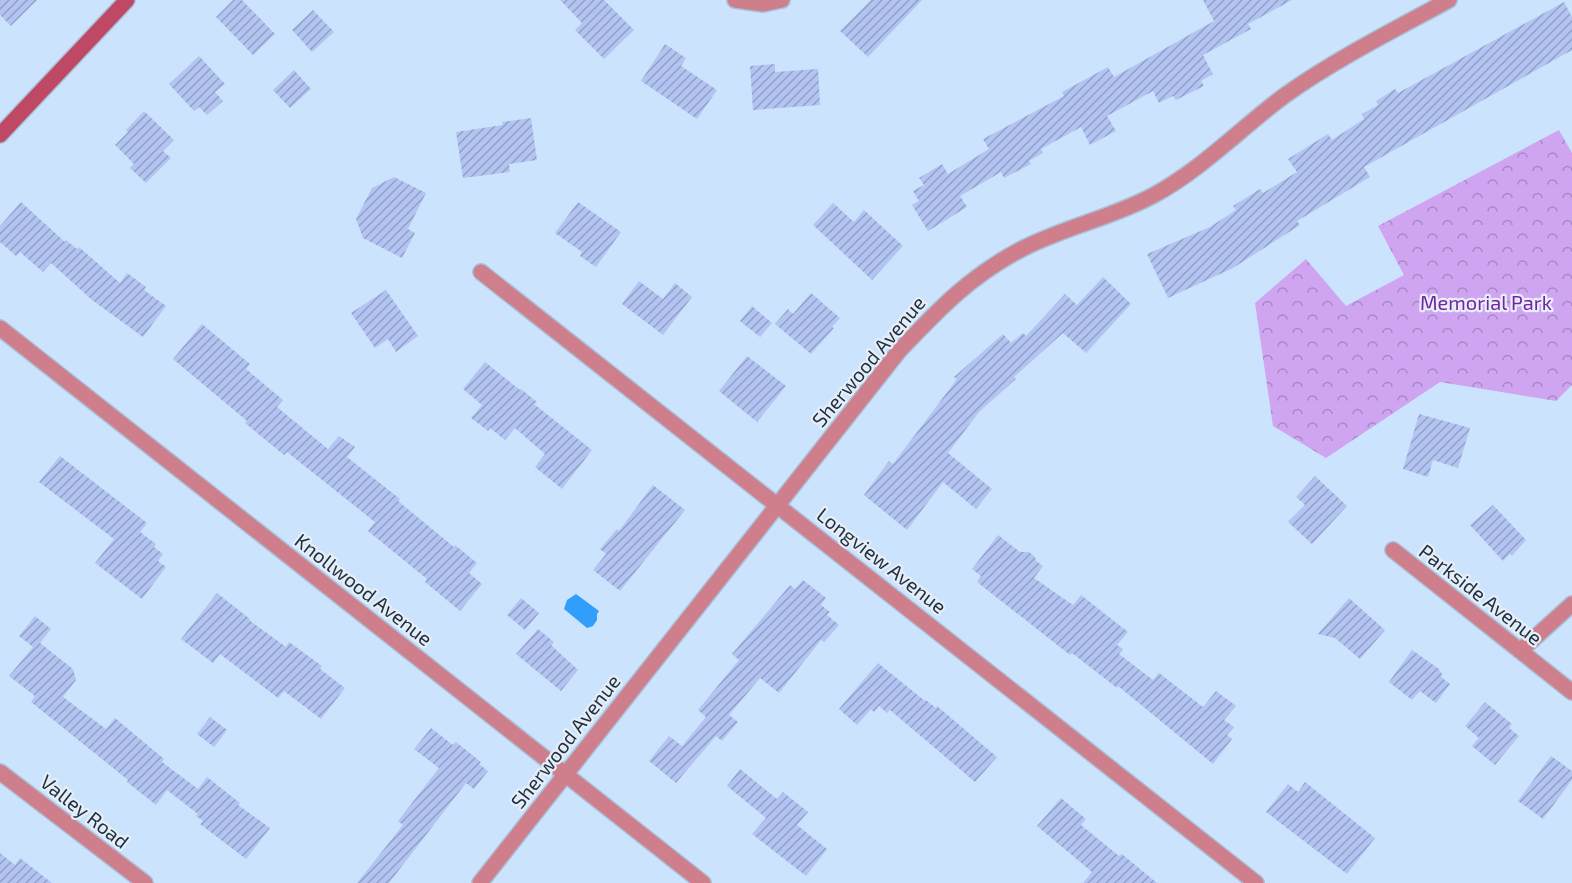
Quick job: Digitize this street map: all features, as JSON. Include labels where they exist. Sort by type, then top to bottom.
[{"type":"street","points":[[0,135],[127,0]]},
{"type":"street","points":[[735,0],[763,4],[782,0]]},
{"type":"street","name":"Sherwood Avenue","points":[[480,883],[899,351],[946,301],[982,272],[1022,249],[1069,229],[1114,214],[1156,194],[1184,175],[1285,95],[1353,52],[1449,0]]},
{"type":"street","name":"Longview Avenue","points":[[482,272],[1256,883]]},
{"type":"street","name":"Knollwood Avenue","points":[[0,328],[703,883]]},
{"type":"street","name":"Parkside Avenue","points":[[1393,550],[1572,692]]},
{"type":"street","points":[[1520,651],[1572,604]]},
{"type":"street","name":"Valley Road","points":[[0,772],[145,883]]},
{"type":"green space","name":"Memorial Park","points":[[1559,130],[1572,153],[1572,385],[1556,401],[1440,382],[1326,458],[1273,426],[1255,303],[1306,259],[1346,306],[1404,275],[1378,226]]},
{"type":"water","points":[[576,594],[599,611],[593,626],[587,628],[564,609],[567,600]]},
{"type":"building","points":[[0,0],[37,0],[11,26],[0,15]]},
{"type":"building","points":[[233,0],[242,0],[275,34],[253,55],[216,17]]},
{"type":"building","points":[[560,0],[604,0],[634,30],[604,59],[575,30],[582,23]]},
{"type":"building","points":[[871,0],[922,0],[868,57],[840,31]]},
{"type":"building","points":[[1203,0],[1292,0],[1248,24],[1251,29],[1203,55],[1213,74],[1201,81],[1204,86],[1176,100],[1173,96],[1159,103],[1153,91],[1107,116],[1116,131],[1090,145],[1081,127],[1041,149],[1043,153],[1029,161],[1031,164],[1004,178],[1001,172],[960,196],[967,207],[928,231],[912,205],[919,201],[913,191],[924,185],[919,178],[942,164],[948,174],[989,149],[983,139],[1064,96],[1062,92],[1108,67],[1114,77],[1214,21]]},
{"type":"building","points":[[1564,2],[1572,17],[1572,50],[1364,167],[1370,177],[1297,221],[1300,225],[1233,268],[1168,298],[1147,254],[1210,227],[1236,210],[1233,206],[1260,189],[1263,193],[1297,172],[1288,159],[1328,134],[1332,140],[1364,119],[1362,114],[1378,105],[1376,101],[1395,89],[1398,93]]},
{"type":"building","points":[[313,10],[334,32],[312,52],[292,30]]},
{"type":"building","points":[[665,44],[686,58],[681,66],[717,90],[697,119],[641,81]]},
{"type":"building","points":[[199,56],[225,84],[215,92],[223,101],[207,115],[199,107],[194,111],[169,84]]},
{"type":"building","points":[[775,64],[775,72],[818,69],[820,105],[753,110],[750,66]]},
{"type":"building","points":[[294,70],[311,89],[290,108],[273,90]]},
{"type":"building","points":[[144,111],[174,140],[163,151],[171,158],[146,183],[130,168],[134,164],[115,145]]},
{"type":"building","points":[[531,118],[537,160],[509,164],[510,172],[463,178],[456,132]]},
{"type":"building","points":[[394,177],[426,193],[408,229],[415,233],[402,258],[363,238],[356,219],[372,188]]},
{"type":"building","points":[[21,202],[65,242],[66,240],[77,249],[79,247],[120,283],[127,273],[146,287],[144,290],[166,306],[143,337],[92,300],[51,263],[43,272],[20,252],[16,256],[0,242],[0,226]]},
{"type":"building","points":[[578,202],[621,232],[596,267],[580,256],[582,252],[555,233]]},
{"type":"building","points":[[833,203],[854,222],[864,210],[903,246],[872,280],[813,225]]},
{"type":"building","points":[[1103,277],[1131,304],[1086,353],[1063,333],[979,412],[948,453],[992,489],[976,509],[943,482],[907,530],[864,495],[889,461],[893,464],[957,379],[954,377],[1003,334],[1011,343],[1023,333],[1026,336],[1065,294],[1077,305]]},
{"type":"building","points":[[639,281],[663,299],[675,283],[692,297],[663,335],[622,304]]},
{"type":"building","points":[[386,290],[418,336],[396,352],[388,339],[375,348],[351,313]]},
{"type":"building","points":[[811,293],[840,318],[811,354],[775,324],[788,309],[793,314]]},
{"type":"building","points":[[752,306],[772,323],[760,337],[740,321]]},
{"type":"building","points":[[202,324],[250,364],[246,369],[283,400],[277,407],[328,449],[339,436],[355,447],[347,457],[400,499],[398,501],[454,547],[455,545],[477,563],[469,573],[482,584],[460,611],[425,582],[427,579],[368,531],[375,522],[287,452],[284,455],[173,359]]},
{"type":"building","points":[[747,356],[786,386],[757,422],[719,391]]},
{"type":"building","points":[[485,362],[537,402],[534,404],[592,450],[562,489],[535,467],[545,454],[515,428],[505,440],[490,428],[488,431],[471,418],[482,405],[463,389]]},
{"type":"building","points":[[1419,414],[1470,428],[1458,468],[1433,460],[1428,477],[1403,469]]},
{"type":"building","points":[[60,456],[147,523],[140,532],[156,544],[154,547],[163,554],[158,561],[166,567],[142,599],[95,563],[114,539],[39,482]]},
{"type":"building","points":[[1315,476],[1347,506],[1312,544],[1288,522],[1305,505],[1296,497]]},
{"type":"building","points":[[653,485],[685,510],[620,591],[593,570],[606,554],[600,549],[617,529],[619,531]]},
{"type":"building","points":[[1493,505],[1526,540],[1512,556],[1510,554],[1503,561],[1470,525]]},
{"type":"building","points":[[998,535],[1020,552],[1029,552],[1043,566],[1034,578],[1073,605],[1081,595],[1128,632],[1117,645],[1123,649],[1119,654],[1153,680],[1159,673],[1203,707],[1216,691],[1236,706],[1224,720],[1234,727],[1227,735],[1232,739],[1213,764],[1118,686],[1117,688],[1072,653],[1070,655],[977,582],[981,576],[972,569]]},
{"type":"building","points":[[803,580],[826,598],[821,605],[830,612],[827,615],[839,625],[824,642],[821,640],[779,693],[760,678],[729,715],[738,722],[722,741],[716,736],[676,783],[649,761],[669,736],[682,746],[706,717],[698,710],[739,660],[732,654],[790,585],[795,589]]},
{"type":"building","points":[[217,593],[286,647],[289,642],[322,666],[320,669],[345,688],[321,719],[284,691],[278,698],[220,654],[213,663],[181,639]]},
{"type":"building","points":[[521,598],[539,613],[525,630],[507,615]]},
{"type":"building","points":[[1349,598],[1385,630],[1360,659],[1335,638],[1318,634]]},
{"type":"building","points":[[35,616],[51,629],[40,643],[73,669],[76,680],[63,697],[106,729],[115,718],[164,759],[162,762],[198,789],[207,777],[240,803],[238,805],[270,828],[246,859],[200,824],[203,821],[196,816],[198,814],[167,790],[156,805],[31,702],[35,696],[9,676],[33,647],[19,636]]},
{"type":"building","points":[[538,629],[554,642],[551,645],[578,670],[561,691],[516,654]]},
{"type":"building","points":[[1412,650],[1439,669],[1441,677],[1450,684],[1436,703],[1420,691],[1412,700],[1389,682]]},
{"type":"building","points":[[878,663],[925,701],[936,708],[937,706],[997,757],[975,782],[890,710],[887,713],[879,706],[874,712],[871,709],[857,725],[839,709]]},
{"type":"building","points":[[1485,702],[1512,724],[1509,728],[1519,736],[1495,765],[1472,746],[1479,738],[1465,726]]},
{"type":"building","points":[[210,717],[227,730],[214,747],[197,734]]},
{"type":"building","points":[[431,728],[453,745],[456,742],[481,762],[479,764],[488,771],[474,789],[466,783],[389,883],[357,883],[403,825],[398,821],[439,768],[414,749]]},
{"type":"building","points":[[1551,756],[1572,771],[1572,780],[1543,819],[1518,801]]},
{"type":"building","points":[[740,769],[777,799],[783,792],[808,812],[797,825],[827,849],[806,876],[752,834],[766,818],[727,786]]},
{"type":"building","points":[[1305,782],[1375,838],[1347,874],[1266,812],[1288,784],[1298,792]]},
{"type":"building","points":[[1061,798],[1086,819],[1081,825],[1119,856],[1122,854],[1157,883],[1083,883],[1092,872],[1037,826]]},
{"type":"building","points":[[0,853],[15,865],[20,858],[52,883],[0,883]]}]
